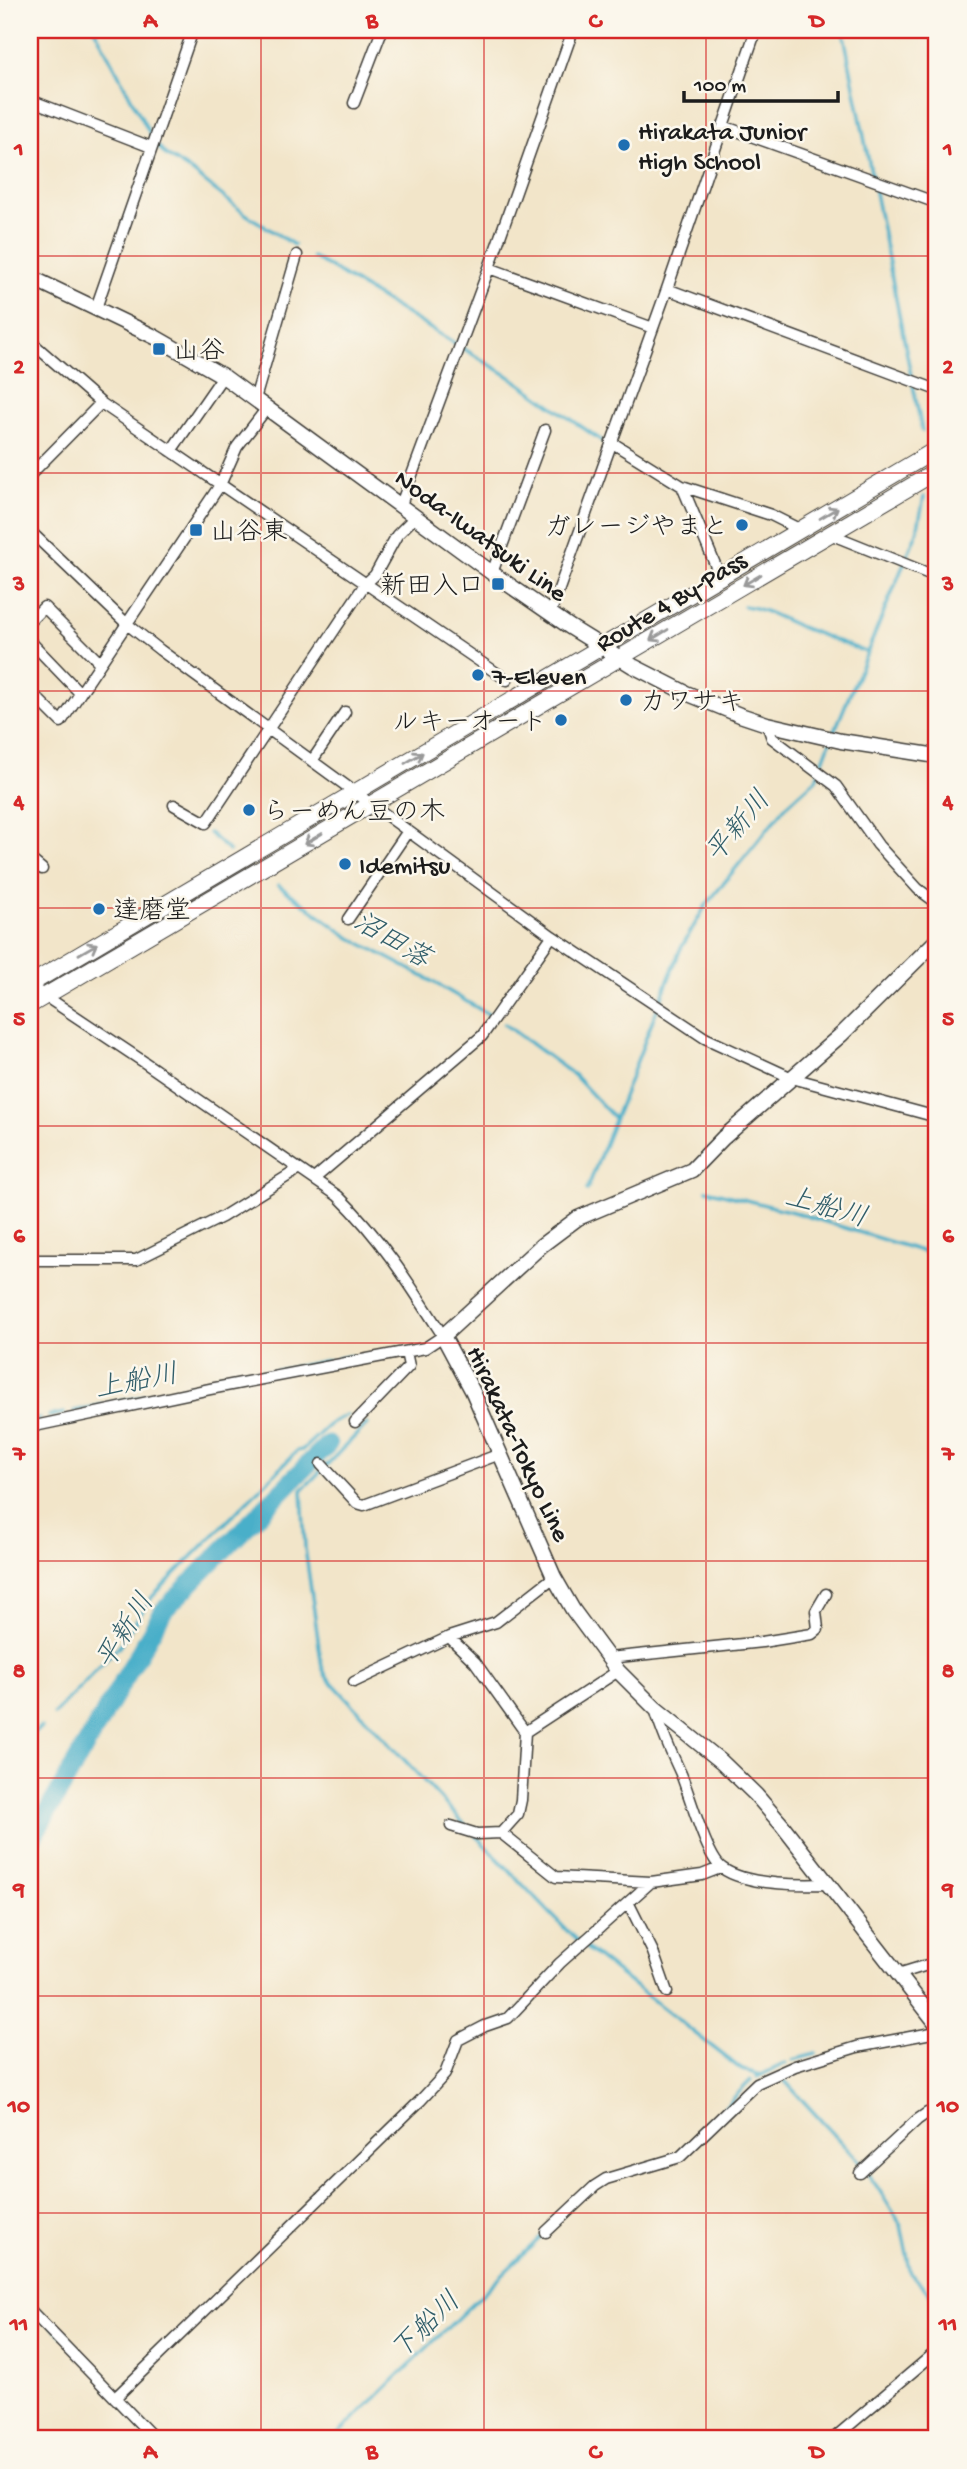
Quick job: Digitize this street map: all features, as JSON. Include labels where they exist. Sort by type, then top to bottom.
[{"type":"highway","name":"Route 4 By-Pass","points":[[30,985],[937,449]]},
{"type":"highway","name":"Route 4 By-Pass","points":[[30,1005],[937,471]]},
{"type":"main road","name":"Noda-Iwatsuki Line","points":[[30,277],[191,356],[223,376],[550,614],[602,648],[686,693],[767,724],[831,739],[937,756]]},
{"type":"main road","name":"Hirakata-Tokyo Line","points":[[937,940],[842,1034],[686,1174],[578,1217],[542,1245],[443,1336],[473,1392],[554,1577],[573,1610],[618,1671],[655,1709],[722,1762],[756,1795],[937,2024]]},
{"type":"street","points":[[96,308],[193,30]]},
{"type":"street","points":[[354,103],[382,30]]},
{"type":"street","points":[[400,507],[489,268],[573,30]]},
{"type":"street","points":[[550,614],[667,289],[756,30]]},
{"type":"street","points":[[30,100],[151,147]]},
{"type":"street","points":[[723,126],[937,202]]},
{"type":"street","points":[[30,691],[61,722],[220,485],[261,403],[298,255]]},
{"type":"street","points":[[489,268],[653,328]]},
{"type":"street","points":[[667,289],[937,390]]},
{"type":"street","points":[[30,341],[101,403],[507,680]]},
{"type":"street","points":[[171,451],[223,376]]},
{"type":"street","points":[[30,475],[101,403]]},
{"type":"street","points":[[492,573],[545,429]]},
{"type":"street","points":[[611,442],[682,486],[771,515],[801,530]]},
{"type":"street","points":[[682,486],[720,576]]},
{"type":"street","points":[[174,805],[206,823],[365,583],[374,575],[397,535],[415,517]]},
{"type":"street","points":[[30,531],[127,624],[552,936],[705,1038],[792,1078],[937,1117]]},
{"type":"street","points":[[830,534],[937,577]]},
{"type":"street","points":[[30,621],[44,607],[100,663]]},
{"type":"street","points":[[30,641],[80,693]]},
{"type":"street","points":[[312,761],[345,712]]},
{"type":"street","points":[[767,724],[772,738],[836,786],[878,845],[918,889],[937,903]]},
{"type":"street","points":[[348,919],[408,831]]},
{"type":"street","points":[[30,859],[42,869]]},
{"type":"street","points":[[314,1179],[482,1036],[552,936]]},
{"type":"street","points":[[30,985],[338,1196],[365,1222],[399,1266],[443,1336],[425,1348],[209,1389],[30,1427]]},
{"type":"street","points":[[30,1260],[136,1260],[222,1217],[299,1169]]},
{"type":"street","points":[[355,1422],[409,1366],[406,1352]]},
{"type":"street","points":[[321,1464],[356,1503],[364,1505],[500,1454]]},
{"type":"street","points":[[354,1682],[449,1637],[496,1622],[554,1577]]},
{"type":"street","points":[[609,1658],[812,1634],[818,1629],[816,1611],[826,1594]]},
{"type":"street","points":[[449,1637],[475,1662],[525,1731],[518,1814],[501,1833]]},
{"type":"street","points":[[525,1731],[618,1671]]},
{"type":"street","points":[[655,1709],[671,1756],[680,1771],[711,1853],[720,1868],[745,1878],[807,1885],[828,1884]]},
{"type":"street","points":[[451,1826],[477,1834],[501,1833],[556,1877],[652,1882],[702,1875],[720,1868]]},
{"type":"street","points":[[115,2398],[420,2101],[445,2074],[458,2040],[508,2018],[560,1963],[652,1882]]},
{"type":"street","points":[[629,1905],[653,1952],[667,1992]]},
{"type":"street","points":[[898,1974],[937,1962]]},
{"type":"street","points":[[546,2232],[606,2179],[680,2157],[757,2083],[794,2066],[857,2047],[937,2032]]},
{"type":"street","points":[[860,2173],[917,2120],[927,2113],[937,2113]]},
{"type":"street","points":[[30,2310],[155,2439]]},
{"type":"street","points":[[833,2439],[937,2351]]},
{"type":"waterway","points":[[95,30],[151,136]]},
{"type":"waterway","name":"平新川","points":[[843,30],[922,431]]},
{"type":"waterway","points":[[158,146],[166,155],[244,213],[294,245]]},
{"type":"waterway","points":[[313,257],[515,380],[602,441]]},
{"type":"waterway","points":[[651,473],[680,490]]},
{"type":"waterway","name":"平新川","points":[[833,735],[917,532],[924,497]]},
{"type":"waterway","points":[[743,606],[765,611],[868,653]]},
{"type":"waterway","name":"平新川","points":[[587,1190],[680,950],[706,905],[786,806],[816,779],[830,742]]},
{"type":"waterway","name":"沼田落","points":[[209,833],[229,851]]},
{"type":"waterway","name":"沼田落","points":[[278,885],[349,937],[493,1017]]},
{"type":"waterway","name":"沼田落","points":[[504,1024],[574,1075],[614,1118]]},
{"type":"waterway","name":"上船川","points":[[707,1190],[793,1212],[937,1256]]},
{"type":"waterway","name":"上船川","points":[[336,1359],[350,1356]]},
{"type":"waterway","name":"上船川","points":[[258,1374],[329,1360]]},
{"type":"waterway","name":"上船川","points":[[74,1411],[168,1393]]},
{"type":"waterway","name":"上船川","points":[[49,1416],[64,1413]]},
{"type":"waterway","points":[[54,1714],[119,1646],[152,1597],[297,1451],[302,1450],[332,1422],[347,1415]]},
{"type":"waterway","name":"上船川","points":[[30,1421],[40,1418]]},
{"type":"waterway","points":[[367,1424],[302,1490],[305,1548],[322,1667],[326,1676],[468,1828]]},
{"type":"waterway","name":"平新川","points":[[30,1842],[164,1610],[328,1444]]},
{"type":"waterway","points":[[30,1737],[41,1727]]},
{"type":"waterway","points":[[476,1836],[576,1940],[742,2070],[762,2075]]},
{"type":"waterway","name":"下船川","points":[[793,2060],[816,2054]]},
{"type":"waterway","name":"下船川","points":[[757,2077],[786,2063]]},
{"type":"waterway","name":"下船川","points":[[723,2109],[751,2080]]},
{"type":"waterway","points":[[785,2081],[859,2162],[878,2188],[901,2225],[911,2274],[937,2301]]},
{"type":"waterway","name":"下船川","points":[[333,2439],[542,2236]]},
{"type":"waterway","points":[[30,2301],[62,2336]]},
{"type":"place","name":"Hirakata Junior High School","points":[[624,145]]},
{"type":"place","name":"山谷","points":[[159,349]]},
{"type":"place","name":"ガレージやまと","points":[[742,525]]},
{"type":"place","name":"山谷東","points":[[196,530]]},
{"type":"place","name":"新田入口","points":[[498,584]]},
{"type":"place","name":"7-Eleven","points":[[478,675]]},
{"type":"place","name":"カワサキ","points":[[626,700]]},
{"type":"place","name":"ルキーオート","points":[[561,720]]},
{"type":"place","name":"らーめん豆の木","points":[[249,810]]},
{"type":"place","name":"Idemitsu","points":[[345,864]]},
{"type":"place","name":"達磨堂","points":[[99,909]]}]
